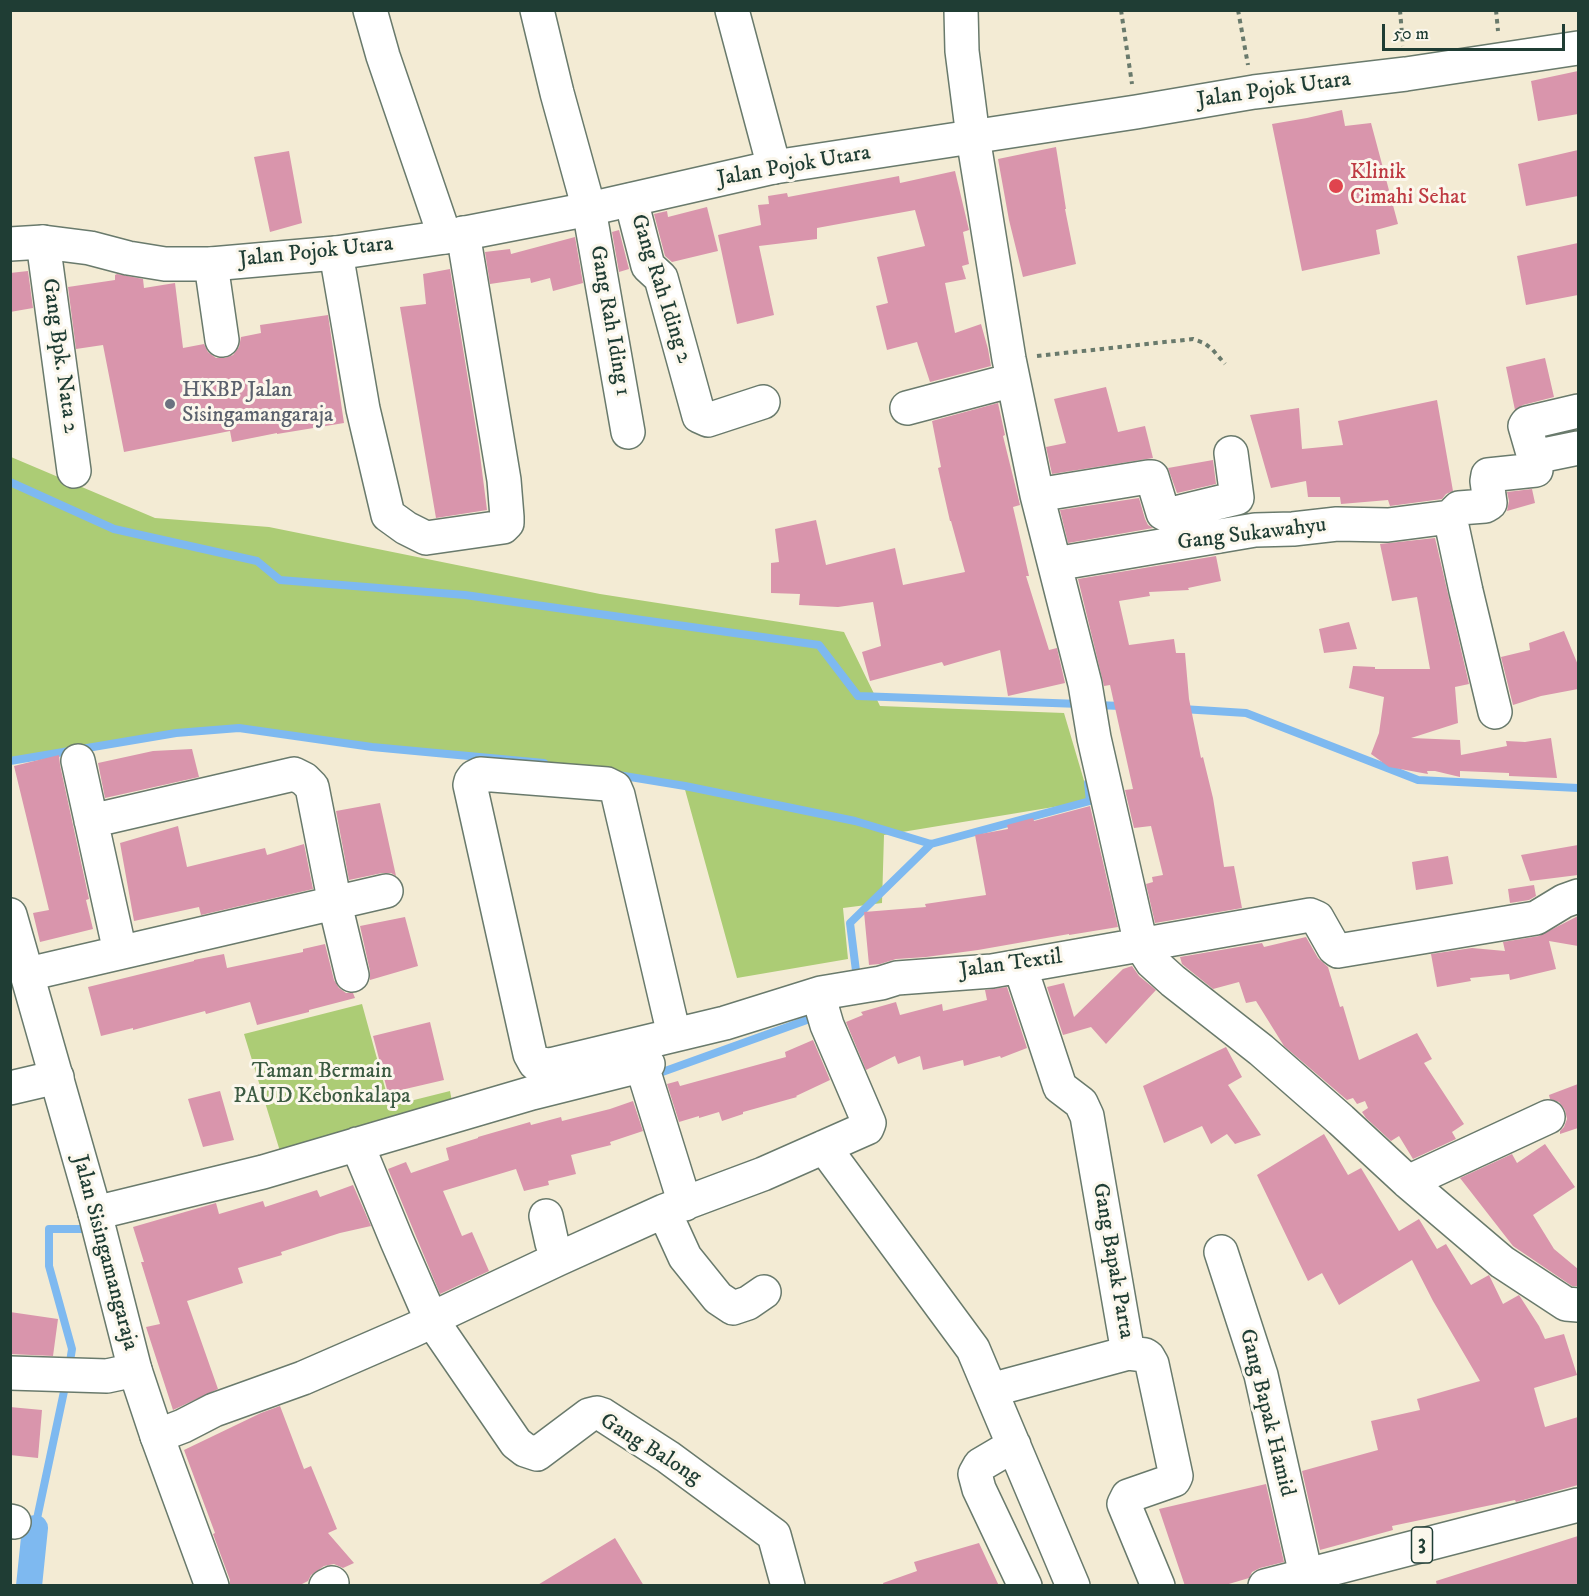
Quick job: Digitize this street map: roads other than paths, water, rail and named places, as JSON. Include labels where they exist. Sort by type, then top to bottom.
[{"type":"street","points":[[336,253],[363,409],[388,514],[406,528],[426,538],[503,527],[507,523],[504,480],[454,235],[383,56],[370,10]]},
{"type":"street","name":"Gang Rah Iding 1","points":[[537,10],[589,209],[628,432]]},
{"type":"street","points":[[732,10],[774,167]]},
{"type":"street","points":[[961,10],[962,51],[973,137],[1011,370],[1037,495],[1085,684],[1094,738],[1141,945],[1152,962],[1173,981],[1261,1050],[1408,1182],[1502,1262],[1566,1304],[1578,1305]]},
{"type":"street","name":"Jalan Pojok Utara","points":[[10,244],[43,242],[90,248],[128,258],[165,264],[212,264],[336,253],[454,235],[589,209],[774,167],[1254,92],[1406,74],[1578,48]]},
{"type":"street","name":"Gang Rah Iding 2","points":[[631,200],[648,266],[661,278],[699,416],[708,420],[763,402]]},
{"type":"street","name":"Gang Bpk. Nata 2","points":[[43,242],[74,471]]},
{"type":"street","points":[[212,264],[222,340]]},
{"type":"street","points":[[907,408],[1011,370]]},
{"type":"street","points":[[1578,411],[1527,423],[1526,426],[1534,457],[1578,448]]},
{"type":"street","points":[[1037,495],[1152,477],[1163,513],[1167,515],[1237,498],[1232,453]]},
{"type":"street","name":"Gang Sukawahyu","points":[[1055,564],[1255,530],[1337,524],[1388,525],[1450,517],[1459,508],[1485,506],[1490,503],[1488,475],[1536,470],[1534,457]]},
{"type":"street","points":[[1450,517],[1496,712]]},
{"type":"street","points":[[78,761],[120,952]]},
{"type":"street","points":[[91,821],[294,774],[304,779],[312,787],[335,904],[352,975]]},
{"type":"street","points":[[674,1035],[615,788],[607,784],[480,774],[474,777],[470,785],[530,1054],[535,1063],[550,1065],[725,1023],[820,993],[881,983]]},
{"type":"street","points":[[28,974],[386,891]]},
{"type":"street","name":"Jalan Textil","points":[[881,983],[897,978],[992,971],[1310,915],[1317,918],[1338,951],[1536,918],[1578,896]]},
{"type":"street","name":"Jalan Sisingamangaraja","points":[[10,915],[99,1226],[121,1373],[157,1436],[212,1586]]},
{"type":"street","name":"Gang Bapak Parta","points":[[1020,966],[1060,1087],[1081,1103],[1087,1116],[1128,1353],[1145,1354],[1152,1364],[1175,1469],[1174,1480],[1128,1496],[1124,1504],[1158,1586]]},
{"type":"street","points":[[99,1226],[263,1172],[532,1093],[736,1042],[862,993],[881,983]]},
{"type":"street","points":[[157,1436],[214,1410],[303,1378],[424,1325],[431,1319],[558,1259],[867,1128],[869,1123],[827,1025],[822,1008]]},
{"type":"street","points":[[642,1066],[685,1257],[718,1298],[733,1308],[748,1303],[764,1292]]},
{"type":"street","points":[[10,1088],[57,1077]]},
{"type":"street","points":[[1408,1182],[1548,1117]]},
{"type":"street","points":[[357,1144],[431,1319]]},
{"type":"street","points":[[824,1147],[973,1349],[1073,1586]]},
{"type":"street","points":[[546,1216],[558,1259]]},
{"type":"street","name":"Gang Bapak Hamid","points":[[1221,1252],[1261,1376],[1306,1575]]},
{"type":"street","name":"Gang Balong","points":[[431,1319],[516,1443],[525,1450],[537,1454],[589,1415],[597,1413],[603,1415],[668,1457],[774,1535],[788,1586]]},
{"type":"street","points":[[991,1390],[1128,1353]]},
{"type":"street","points":[[10,1373],[55,1375],[121,1373]]},
{"type":"street","points":[[1014,1445],[980,1465],[975,1474],[979,1489],[1025,1586]]},
{"type":"street","name":"3","points":[[1265,1586],[1578,1505]]},
{"type":"waterway","points":[[10,482],[114,529],[257,561],[280,580],[465,595],[819,645],[858,696],[1080,704]]},
{"type":"waterway","points":[[1095,705],[1122,706]]},
{"type":"waterway","points":[[1182,709],[1246,713],[1418,780],[1578,788]]},
{"type":"waterway","points":[[10,761],[176,733],[239,728],[372,747],[544,763]]},
{"type":"waterway","points":[[618,775],[685,786],[855,821],[931,844],[1090,801],[1088,783]]},
{"type":"waterway","points":[[857,979],[850,923],[931,844]]},
{"type":"waterway","points":[[654,1075],[818,1016]]},
{"type":"waterway","points":[[69,1368],[72,1349],[49,1266],[49,1229],[90,1229]]},
{"type":"waterway","points":[[35,1528],[66,1382]]},
{"type":"waterway","points":[[29,1586],[35,1528]]},
{"type":"place","name":"Klinik Cimahi Sehat","points":[[1336,186]]},
{"type":"place","name":"HKBP Jalan Sisingamangaraja","points":[[170,404]]},
{"type":"park label","name":"Taman Bermain PAUD Kebonkalapa","points":[[322,1084]]}]
